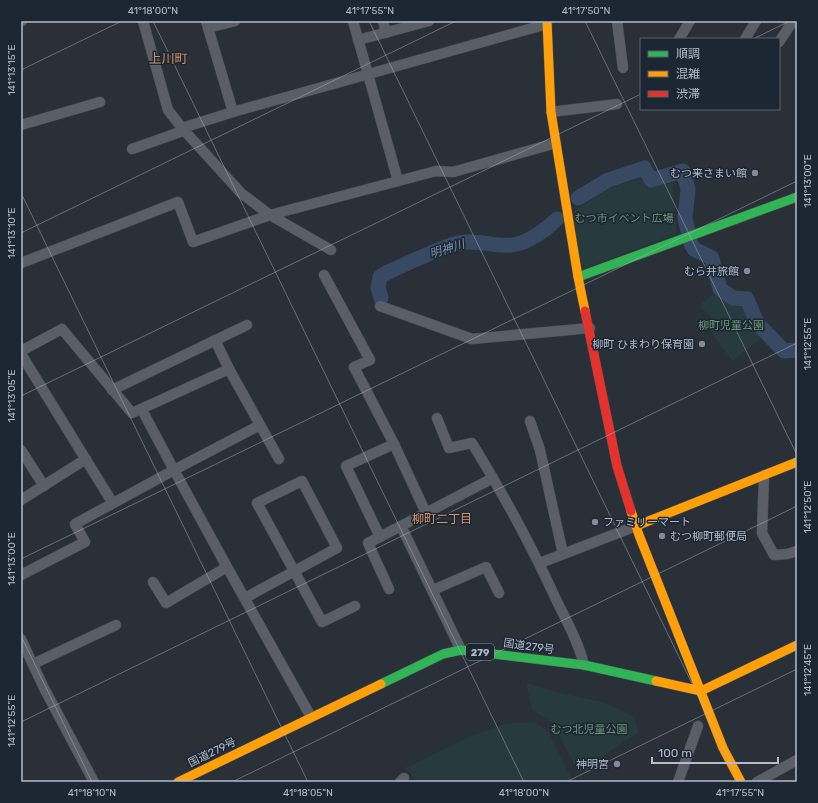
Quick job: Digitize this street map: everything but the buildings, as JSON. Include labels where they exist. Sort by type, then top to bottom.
[{"type":"main road","points":[[547,23],[551,112],[578,277],[590,328],[617,466],[636,526],[723,748],[741,782]]},
{"type":"main road","points":[[578,277],[797,197]]},
{"type":"main road","points":[[636,526],[797,462]]},
{"type":"main road","points":[[701,691],[797,645]]},
{"type":"main road","name":"国道279号","points":[[178,782],[418,665],[443,654],[461,650],[584,665],[701,691]]},
{"type":"street","points":[[143,21],[168,110],[183,130],[241,193],[270,215],[331,250]]},
{"type":"street","points":[[233,112],[207,25],[235,21]]},
{"type":"street","points":[[353,21],[398,181]]},
{"type":"street","points":[[383,21],[386,33]]},
{"type":"street","points":[[617,21],[623,68]]},
{"type":"street","points":[[680,38],[690,21]]},
{"type":"street","points":[[746,38],[756,21]]},
{"type":"street","points":[[780,41],[794,21]]},
{"type":"street","points":[[358,40],[425,22]]},
{"type":"street","points":[[132,149],[233,112],[368,75],[547,23]]},
{"type":"street","points":[[21,125],[100,102]]},
{"type":"street","points":[[551,112],[617,104]]},
{"type":"street","points":[[21,263],[178,202],[194,242],[270,215],[436,171],[453,172],[556,143]]},
{"type":"street","points":[[324,275],[370,360],[354,367],[394,444],[426,513]]},
{"type":"street","points":[[380,306],[472,339],[590,328]]},
{"type":"street","points":[[112,390],[247,325]]},
{"type":"street","points":[[21,351],[62,329],[132,414],[229,368]]},
{"type":"street","points":[[215,340],[279,459]]},
{"type":"street","points":[[21,354],[112,502]]},
{"type":"street","points":[[142,410],[227,567],[311,717]]},
{"type":"street","points":[[437,418],[448,448],[472,443],[493,478],[540,563],[580,649],[584,665]]},
{"type":"street","points":[[530,421],[540,450],[563,554]]},
{"type":"street","points":[[21,575],[85,542],[74,524],[112,502],[260,425]]},
{"type":"street","points":[[380,537],[346,466],[394,444]]},
{"type":"street","points":[[21,450],[44,486]]},
{"type":"street","points":[[21,500],[86,459]]},
{"type":"street","points":[[764,475],[762,533],[774,555],[788,554],[797,550]]},
{"type":"street","points":[[389,589],[368,543],[493,478]]},
{"type":"street","points":[[245,598],[296,571],[337,548],[302,481],[258,502],[296,571],[322,622],[355,606]]},
{"type":"street","points":[[401,526],[461,650]]},
{"type":"street","points":[[540,563],[636,526]]},
{"type":"street","points":[[433,590],[486,566],[498,593]]},
{"type":"street","points":[[153,582],[166,603],[227,567]]},
{"type":"street","points":[[32,664],[116,625]]},
{"type":"street","points":[[21,639],[32,664],[94,782]]},
{"type":"street","points":[[678,782],[698,726]]},
{"type":"street","points":[[757,782],[797,760]]},
{"type":"green space","name":"むつ市イベント広場","points":[[640,178],[647,188],[673,183],[677,234],[583,269],[570,215],[607,188]]},
{"type":"green space","name":"柳町児童公園","points":[[718,290],[729,301],[744,308],[764,336],[733,361],[707,327],[711,317],[699,306]]},
{"type":"green space","name":"むつ北児童公園","points":[[526,683],[564,694],[603,702],[635,717],[638,733],[605,754],[589,774],[577,770],[553,723],[532,710]]},
{"type":"green space","points":[[536,722],[549,733],[573,782],[417,782],[405,768],[471,736],[505,724]]},
{"type":"waterway","name":"明神川","points":[[578,198],[608,180],[644,168],[651,180],[683,171],[688,189],[685,218],[688,231]]},
{"type":"waterway","name":"明神川","points":[[381,298],[378,287],[380,277],[386,273],[445,247],[461,242],[476,242],[497,245],[518,244],[536,235],[557,219]]},
{"type":"waterway","name":"明神川","points":[[691,244],[694,249],[712,258],[720,289],[733,298],[747,299],[757,323],[784,351],[797,350]]},
{"type":"traffic: fast","points":[[578,277],[797,197]]},
{"type":"traffic: fast","points":[[381,684],[443,654],[461,650],[584,665],[656,681]]},
{"type":"traffic: slow","points":[[547,21],[551,112],[585,311]]},
{"type":"traffic: slow","points":[[636,526],[797,462]]},
{"type":"traffic: slow","points":[[631,511],[639,535],[723,748],[741,782]]},
{"type":"traffic: slow","points":[[656,681],[701,691],[797,645]]},
{"type":"traffic: slow","points":[[178,782],[381,684]]},
{"type":"traffic: jam","points":[[585,311],[617,466],[631,511]]},
{"type":"place","name":"むつ来さまい館","points":[[755,173]]},
{"type":"place","name":"むら井旅館","points":[[747,271]]},
{"type":"place","name":"柳町 ひまわり保育園","points":[[702,344]]},
{"type":"place","name":"ファミリーマート","points":[[595,522]]},
{"type":"place","name":"むつ柳町郵便局","points":[[662,536]]},
{"type":"place","name":"神明宮","points":[[617,764]]},
{"type":"district","name":"上川町","points":[[168,58]]},
{"type":"district","name":"柳町二丁目","points":[[442,519]]}]
